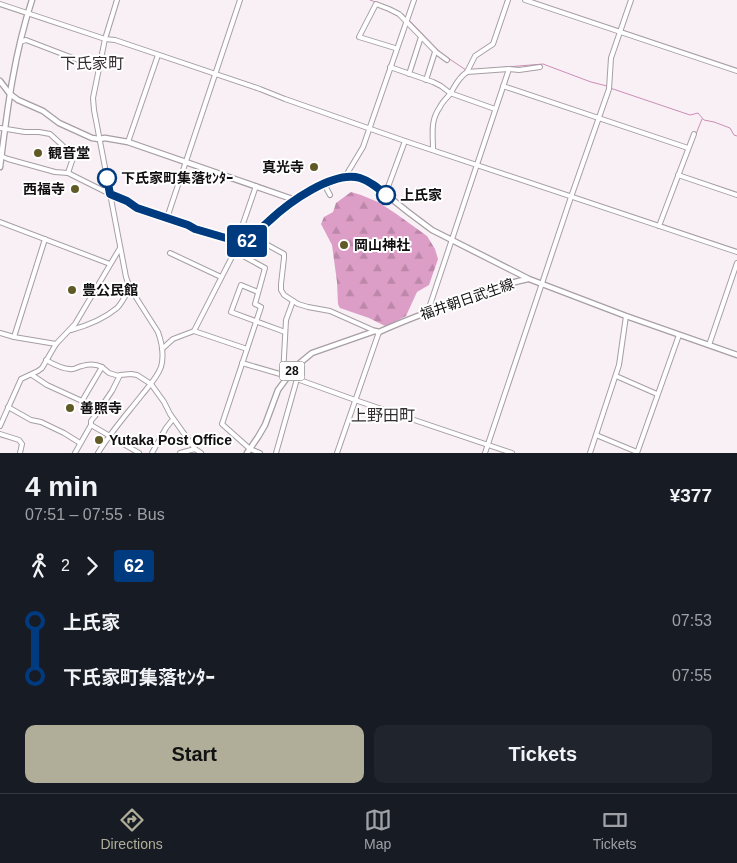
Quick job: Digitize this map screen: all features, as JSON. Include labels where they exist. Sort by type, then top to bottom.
[{"type":"main road","points":[[0,167],[13,70],[32,0]]},
{"type":"main road","points":[[0,81],[10,94],[18,100],[43,111],[59,123],[85,135],[99,139],[105,138],[128,142],[295,200],[324,184],[345,177],[362,178],[373,184],[432,230],[530,279]]},
{"type":"main road","name":"福井朝日武生線","points":[[248,451],[265,425],[285,375],[312,353],[513,282],[530,279],[626,316],[737,355]]},
{"type":"street","points":[[98,453],[151,384],[161,366],[162,349],[158,332],[130,288],[126,277],[99,139],[93,98],[105,39],[117,0]]},
{"type":"street","points":[[167,218],[240,0]]},
{"type":"street","points":[[345,177],[363,147],[414,0]]},
{"type":"street","points":[[433,150],[432,122],[434,116],[456,82],[468,71],[475,56],[493,44],[508,0]]},
{"type":"street","points":[[525,0],[737,71]]},
{"type":"street","points":[[485,453],[609,88],[611,58],[631,0]]},
{"type":"street","points":[[0,4],[105,39],[115,40],[405,141],[737,252]]},
{"type":"street","points":[[395,48],[359,37],[376,4],[398,14],[435,52],[447,60]]},
{"type":"street","points":[[409,74],[421,37]]},
{"type":"street","points":[[20,42],[26,40],[99,68]]},
{"type":"street","points":[[426,80],[435,52]]},
{"type":"street","points":[[128,142],[158,55]]},
{"type":"street","points":[[390,67],[433,82],[450,93],[495,110]]},
{"type":"street","points":[[468,71],[519,70],[540,67]]},
{"type":"street","points":[[428,311],[509,69]]},
{"type":"street","points":[[503,86],[688,148]]},
{"type":"street","points":[[0,128],[50,134],[73,158],[68,172]]},
{"type":"street","points":[[659,226],[694,134]]},
{"type":"street","points":[[386,195],[405,141]]},
{"type":"street","points":[[2,156],[55,172],[68,172],[127,201],[137,208],[195,229],[243,243]]},
{"type":"street","points":[[678,175],[737,195]]},
{"type":"street","points":[[324,184],[330,194]]},
{"type":"street","points":[[237,241],[256,186]]},
{"type":"street","points":[[194,331],[236,248],[253,237],[295,200]]},
{"type":"street","points":[[0,222],[110,264]]},
{"type":"street","points":[[253,237],[284,254],[281,290],[284,295],[308,308],[330,311],[377,331],[337,453]]},
{"type":"street","points":[[14,337],[45,239]]},
{"type":"street","points":[[0,426],[21,379],[32,375],[42,368],[56,344],[74,324],[120,248]]},
{"type":"street","points":[[234,251],[266,268],[254,304],[261,307],[222,424],[248,451],[260,453]]},
{"type":"street","points":[[170,252],[221,277]]},
{"type":"street","points":[[709,346],[737,263]]},
{"type":"street","points":[[258,292],[241,285],[231,312],[285,332]]},
{"type":"street","points":[[69,330],[80,328],[118,307],[130,288]]},
{"type":"street","points":[[285,375],[286,320],[293,301]]},
{"type":"street","points":[[590,453],[616,376],[626,316]]},
{"type":"street","points":[[162,349],[173,339],[194,331],[247,349]]},
{"type":"street","points":[[0,333],[56,344]]},
{"type":"street","points":[[596,435],[637,452],[679,335]]},
{"type":"street","points":[[46,360],[73,370],[84,365],[98,365],[109,373],[119,376],[137,375],[151,384],[173,419],[201,453]]},
{"type":"street","points":[[242,362],[512,453]]},
{"type":"street","points":[[82,401],[102,367]]},
{"type":"street","points":[[32,375],[46,385],[82,401],[95,416]]},
{"type":"street","points":[[75,453],[119,376]]},
{"type":"street","points":[[616,376],[657,394]]},
{"type":"street","points":[[276,453],[297,379]]},
{"type":"street","points":[[8,407],[31,420],[41,422],[64,433],[80,443]]},
{"type":"street","points":[[152,453],[173,419]]},
{"type":"street","points":[[91,425],[139,453]]},
{"type":"street","points":[[0,434],[19,440],[22,444],[20,453]]},
{"type":"street","points":[[180,453],[195,448]]},
{"type":"green space","points":[[351,192],[378,202],[427,236],[435,249],[438,259],[429,285],[417,292],[406,316],[385,326],[340,308],[338,304],[332,245],[321,224],[324,217],[333,212],[336,203]]},
{"type":"waterway","points":[[370,0],[392,8],[404,15]]},
{"type":"waterway","points":[[409,20],[442,54],[466,70]]},
{"type":"waterway","points":[[470,70],[543,64],[607,86]]},
{"type":"waterway","points":[[610,88],[690,115],[698,113],[704,120],[730,128],[734,135],[737,136]]},
{"type":"waterway","points":[[686,159],[702,119]]},
{"type":"waterway","points":[[662,225],[737,250]]},
{"type":"bus line","name":"62","points":[[107,178],[110,194],[127,201],[137,208],[195,229],[243,243],[253,237],[295,200],[323,184],[345,177],[362,178],[386,195]]},
{"type":"place","name":"観音堂","points":[[38,153]]},
{"type":"place","name":"真光寺","points":[[314,167]]},
{"type":"place","name":"下氏家町集落ｾﾝﾀｰ","points":[[107,178]]},
{"type":"place","name":"西福寺","points":[[75,189]]},
{"type":"place","name":"上氏家","points":[[386,195]]},
{"type":"place","name":"岡山神社","points":[[344,245]]},
{"type":"place","name":"豊公民館","points":[[72,290]]},
{"type":"place","name":"善照寺","points":[[70,408]]},
{"type":"place","name":"Yutaka Post Office","points":[[99,440]]},
{"type":"district","name":"下氏家町","points":[[92,63]]},
{"type":"district","name":"上野田町","points":[[383,415]]}]
